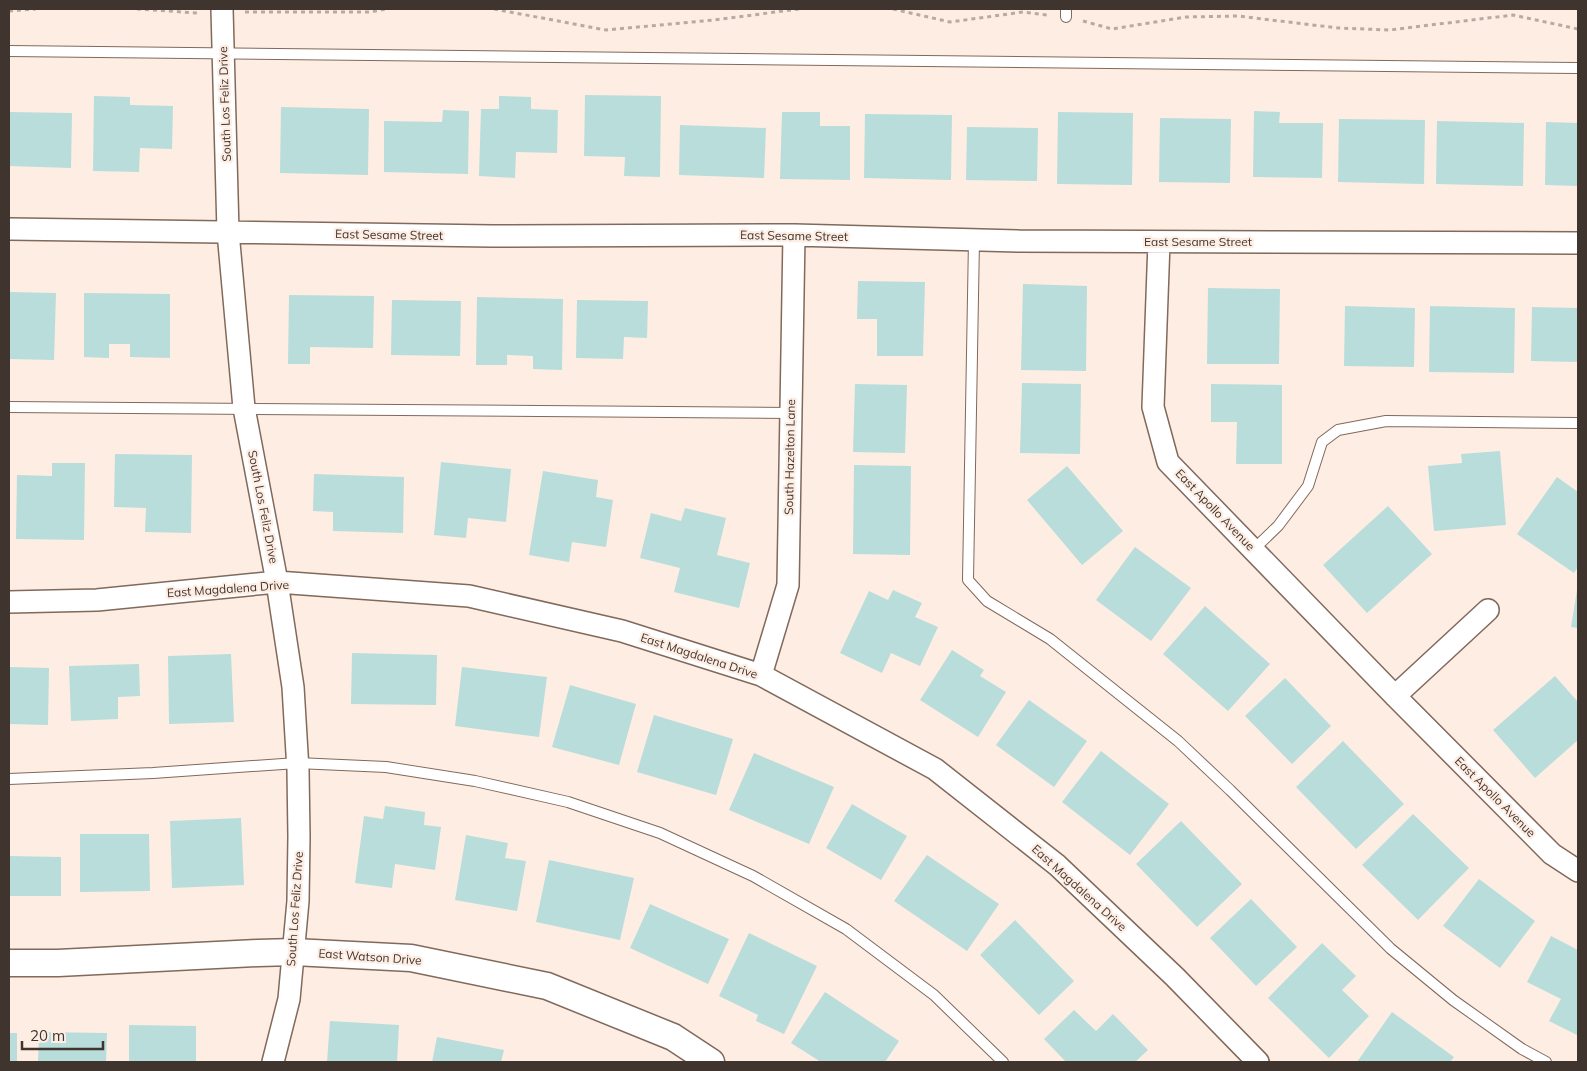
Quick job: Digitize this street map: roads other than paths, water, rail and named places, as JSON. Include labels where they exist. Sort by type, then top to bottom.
[{"type":"street","name":"South Los Feliz Drive","points":[[222,11],[228,232],[244,408],[277,582],[293,687],[297,763],[300,837],[294,952],[289,999],[273,1062]]},
{"type":"street","name":"East Sesame Street","points":[[9,229],[492,236],[794,235],[974,240],[1159,242],[1578,243]]},
{"type":"street","name":"South Hazelton Lane","points":[[761,675],[788,585],[794,235]]},
{"type":"street","name":"East Apollo Avenue","points":[[1159,242],[1153,407],[1168,462],[1395,696],[1552,854],[1578,871]]},
{"type":"street","name":"East Magdalena Drive","points":[[9,602],[96,600],[277,582],[469,596],[622,631],[761,675],[935,769],[1057,865],[1176,977],[1258,1062]]},
{"type":"street","points":[[1395,696],[1488,610]]},
{"type":"street","name":"East Watson Drive","points":[[9,962],[58,963],[294,952],[411,958],[547,986],[673,1037],[711,1062]]},
{"type":"lane","points":[[9,50],[223,54],[1578,68]]},
{"type":"lane","points":[[974,240],[968,580],[988,601],[1050,639],[1178,740],[1391,949],[1453,1000],[1522,1049],[1546,1062]]},
{"type":"lane","points":[[9,407],[791,413]]},
{"type":"lane","points":[[1254,550],[1278,526],[1308,486],[1322,442],[1338,430],[1386,421],[1578,423]]},
{"type":"lane","points":[[9,779],[153,773],[297,763],[386,766],[475,781],[568,802],[660,833],[753,876],[846,929],[934,995],[1003,1062]]}]
